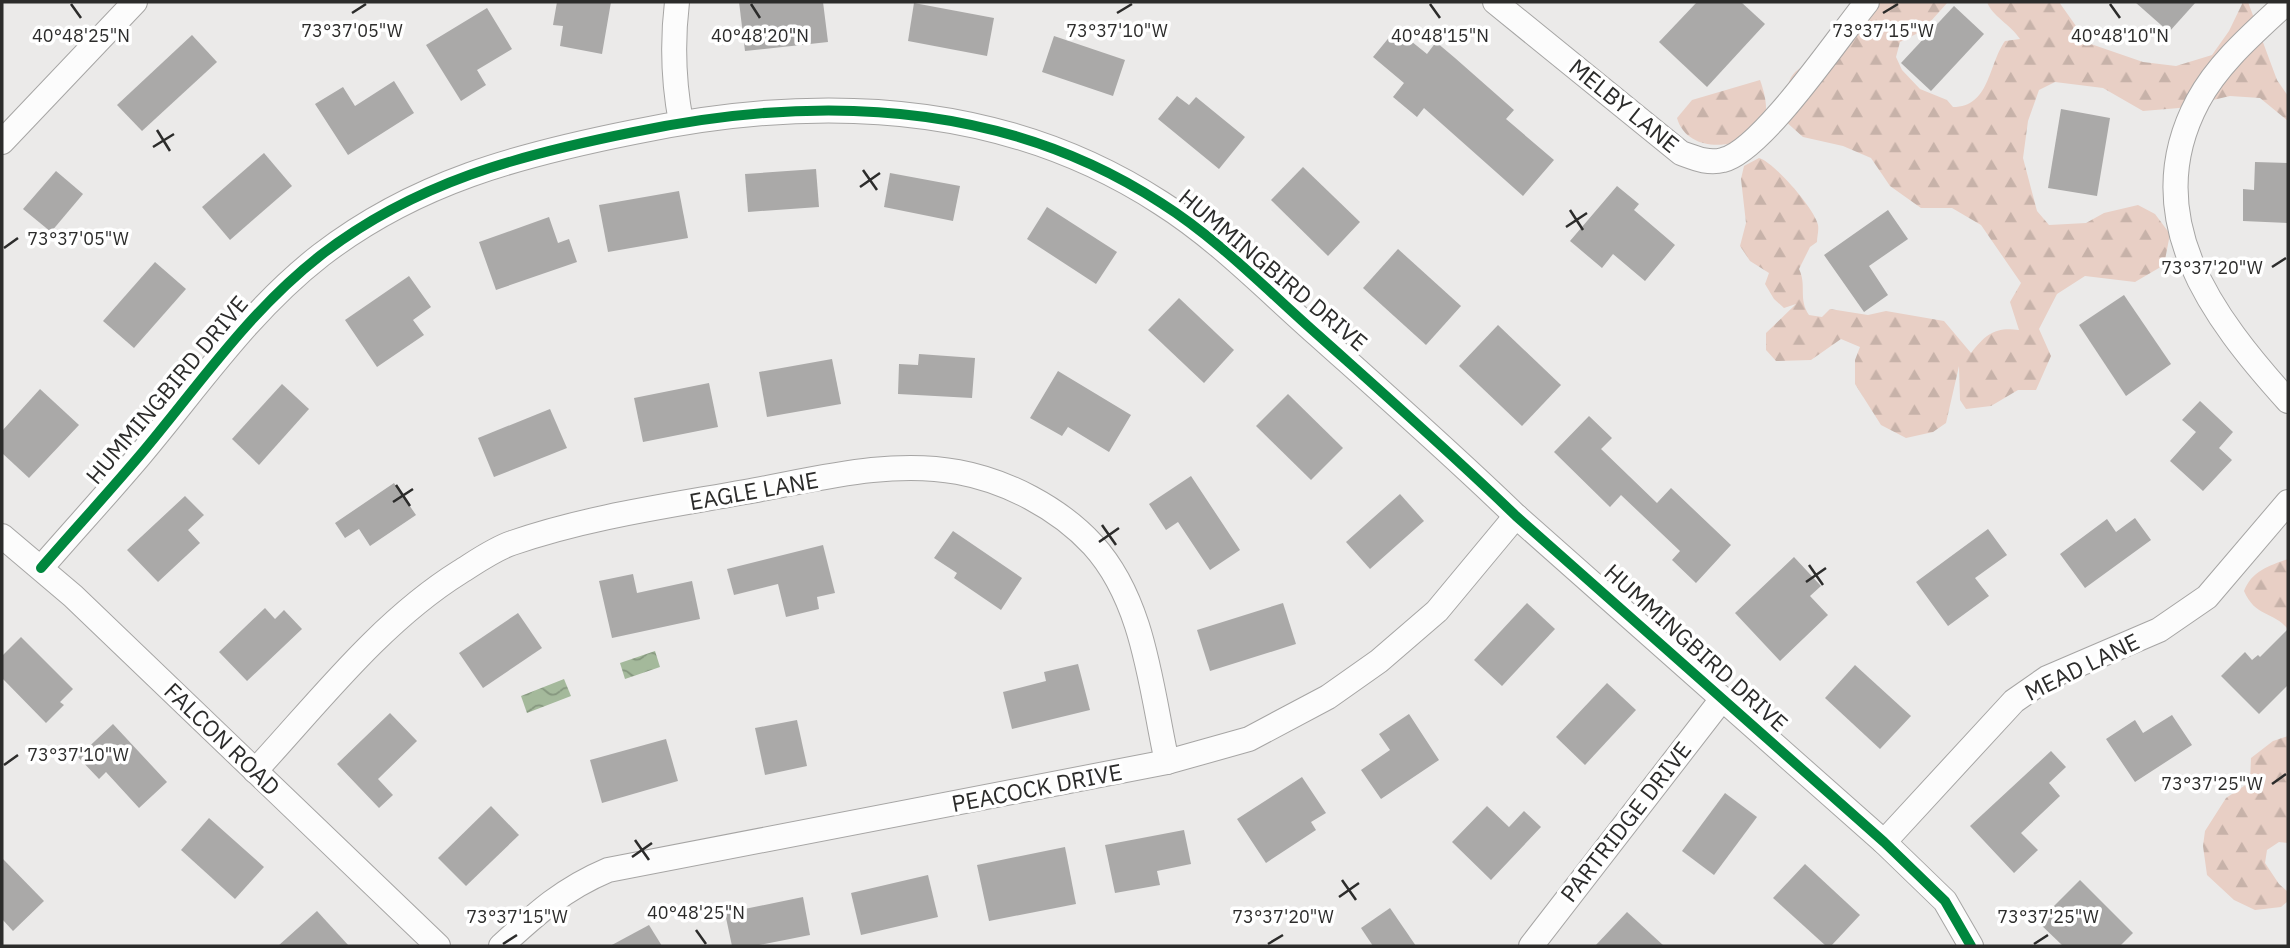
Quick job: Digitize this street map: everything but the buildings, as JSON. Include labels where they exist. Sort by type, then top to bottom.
[{"type":"street","points":[[3,138],[135,2]]},
{"type":"street","points":[[677,2],[671,45],[672,76],[681,122]]},
{"type":"street","name":"MELBY LANE","points":[[1495,2],[1681,153],[1703,161],[1722,160],[1739,153],[1769,125],[1867,2]]},
{"type":"street","points":[[2287,2],[2230,57],[2198,101],[2181,146],[2175,197],[2178,228],[2186,255],[2208,299],[2236,340],[2288,401]]},
{"type":"street","name":"HUMMINGBIRD DRIVE","points":[[41,568],[142,453],[223,350],[267,304],[321,256],[380,216],[469,173],[540,151],[681,122],[810,110],[892,111],[983,127],[1069,155],[1160,202],[1209,238],[1460,461],[1516,516],[1884,842],[1945,901],[1971,946]]},
{"type":"street","name":"EAGLE LANE","points":[[255,771],[342,676],[402,617],[458,573],[508,544],[562,527],[646,510],[862,472],[913,467],[960,472],[1010,487],[1050,509],[1092,544],[1114,572],[1136,622],[1167,762]]},
{"type":"street","name":"MEAD LANE","points":[[1884,842],[2014,701],[2047,678],[2160,630],[2207,597],[2288,502]]},
{"type":"street","name":"PEACOCK DRIVE","points":[[501,946],[549,902],[575,884],[608,870],[1167,762],[1249,739],[1328,697],[1380,661],[1437,611],[1516,516]]},
{"type":"street","name":"FALCON ROAD","points":[[2,536],[41,568],[438,946]]},
{"type":"street","name":"PARTRIDGE DRIVE","points":[[1531,946],[1722,699]]},
{"type":"green space","points":[[1873,2],[1948,2],[1922,31],[1900,42],[1896,57],[1902,70],[1920,89],[1947,100],[1953,107],[1974,100],[1986,83],[2005,41],[2020,39],[1993,12],[1987,2],[2059,2],[2088,43],[2143,62],[2176,66],[2212,55],[2229,31],[2243,2],[2248,2],[2277,80],[2288,96],[2288,121],[2260,98],[2230,96],[2179,108],[2143,111],[2103,88],[2055,82],[2039,90],[2028,121],[2023,158],[2037,211],[2049,225],[2086,223],[2104,213],[2138,205],[2155,214],[2170,234],[2164,265],[2135,282],[2085,276],[2057,294],[2039,329],[2051,356],[2036,390],[2018,390],[1991,406],[1966,409],[1960,400],[1959,366],[1946,423],[1933,432],[1906,438],[1881,425],[1855,384],[1855,360],[1860,347],[1841,339],[1811,360],[1776,361],[1766,350],[1766,333],[1796,304],[1784,308],[1774,299],[1765,284],[1769,273],[1750,261],[1740,246],[1746,223],[1741,179],[1744,166],[1759,158],[1766,161],[1793,187],[1810,208],[1818,225],[1817,242],[1810,247],[1799,269],[1804,303],[1809,315],[1822,317],[1830,309],[1868,315],[1886,311],[1944,321],[1971,353],[1992,333],[2019,330],[2010,302],[2021,283],[1981,225],[1952,208],[1921,208],[1890,186],[1871,158],[1843,146],[1803,137],[1784,120],[1788,85],[1792,76],[1797,70],[1845,42]]},
{"type":"green space","points":[[1760,80],[1766,113],[1759,128],[1750,136],[1722,145],[1708,144],[1695,140],[1684,131],[1677,118],[1692,100]]},
{"type":"green space","points":[[2288,559],[2288,629],[2253,605],[2244,591],[2256,574]]},
{"type":"green space","points":[[2288,736],[2288,843],[2279,842],[2267,850],[2265,863],[2288,892],[2288,901],[2281,907],[2255,910],[2234,900],[2207,875],[2203,846],[2205,831],[2226,798],[2250,782],[2251,758],[2273,741]]},
{"type":"water","points":[[655,651],[660,667],[625,679],[620,663]]},
{"type":"water","points":[[564,679],[571,696],[527,713],[521,696]]},
{"type":"cycle path","points":[[41,568],[271,300],[321,255],[357,230],[431,190],[509,162],[550,151],[702,120],[770,112],[838,110],[905,114],[972,125],[1037,143],[1100,169],[1161,203],[1222,249],[1516,516],[1884,842],[1945,901],[1971,946]]}]
